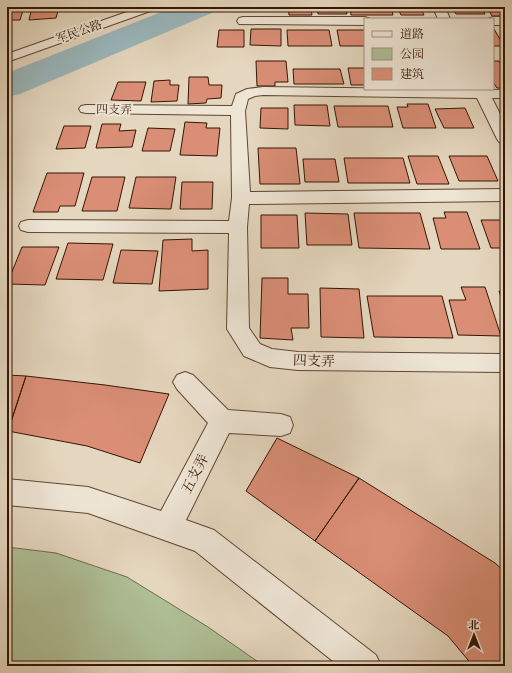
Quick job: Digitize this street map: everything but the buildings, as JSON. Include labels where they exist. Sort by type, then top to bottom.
[{"type":"street","name":"军民公路","points":[[7,58],[152,7]]},
{"type":"street","points":[[439,7],[444,18]]},
{"type":"street","points":[[243,21],[364,21]]},
{"type":"street","points":[[494,21],[505,21]]},
{"type":"street","points":[[481,91],[505,138]]},
{"type":"street","name":"四支弄","points":[[505,94],[481,91],[252,92],[241,97],[238,111],[241,198],[238,227],[238,329],[252,350],[270,358],[298,361],[505,363]]},
{"type":"street","name":"四支弄","points":[[86,109],[238,111]]},
{"type":"street","points":[[241,198],[505,195]]},
{"type":"street","points":[[28,226],[238,227]]},
{"type":"street","points":[[185,382],[222,421],[281,425]]},
{"type":"street","name":"五支弄","points":[[168,528],[222,421]]},
{"type":"street","points":[[7,492],[88,500],[204,540],[365,666]]},
{"type":"green space","points":[[7,547],[56,553],[127,577],[208,627],[264,666],[7,666]]},
{"type":"waterway","points":[[7,86],[201,7]]}]
